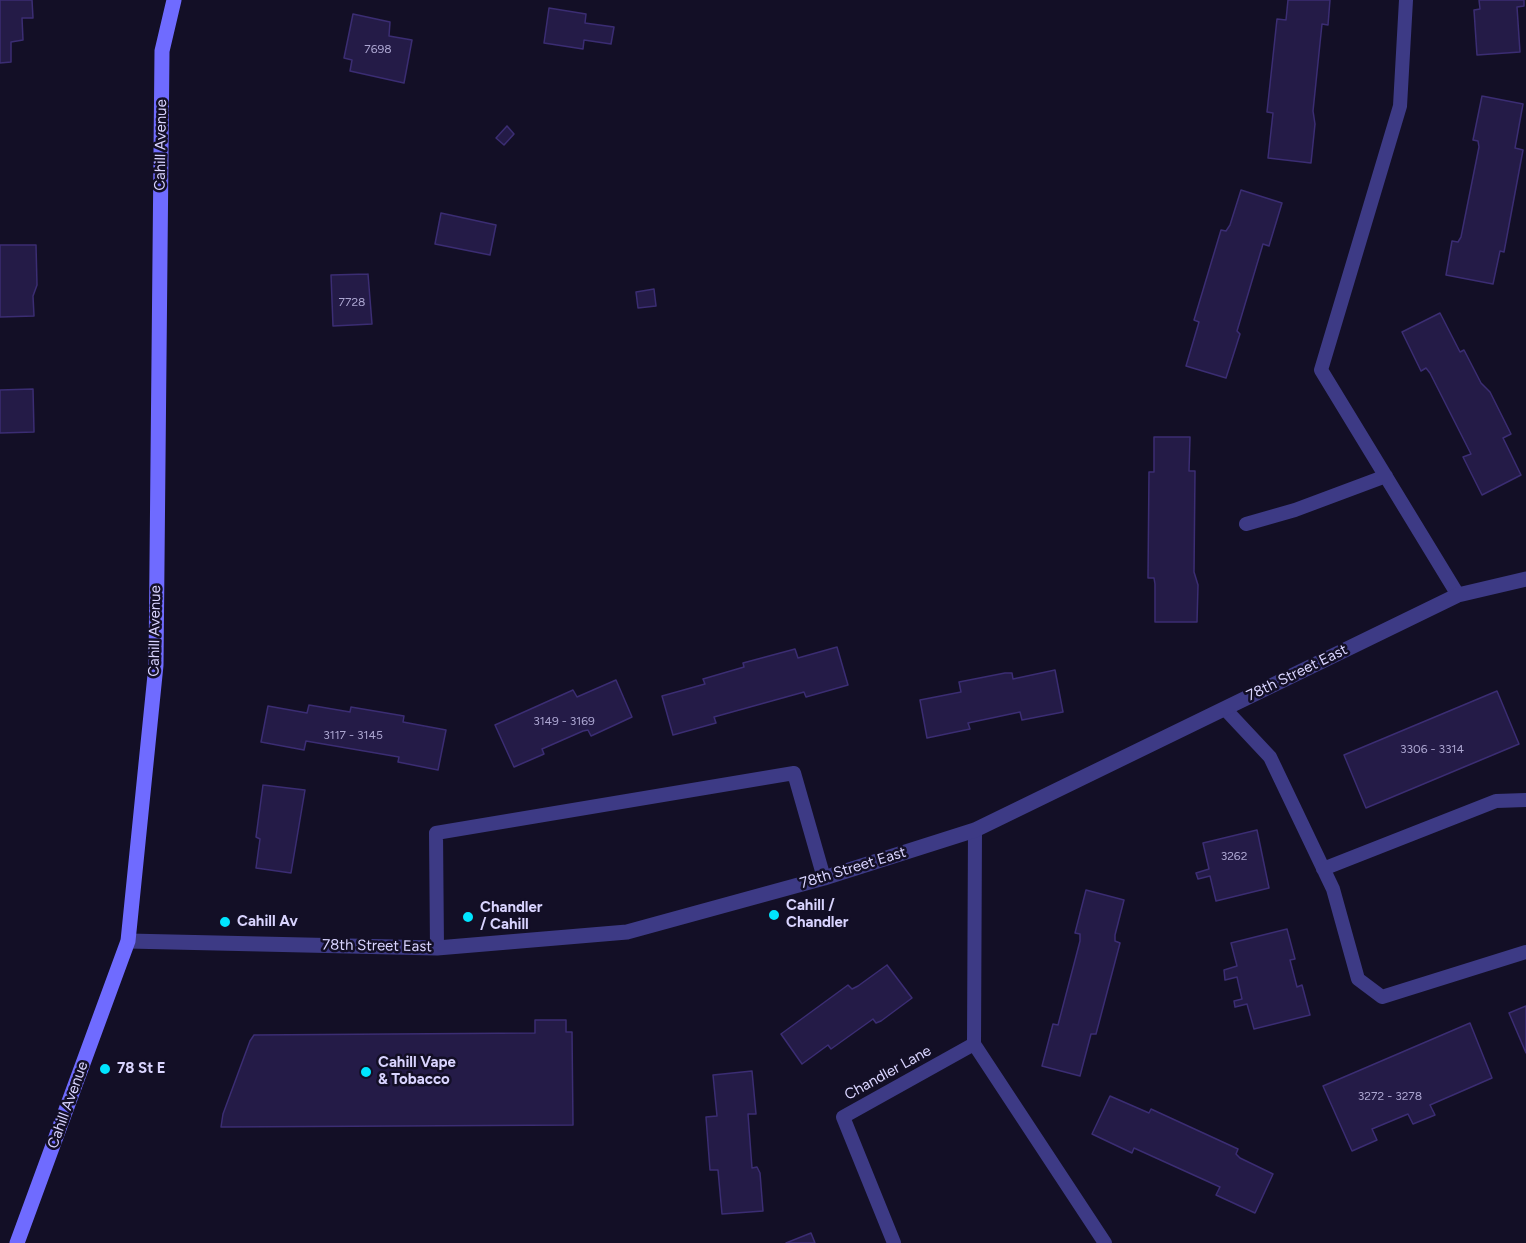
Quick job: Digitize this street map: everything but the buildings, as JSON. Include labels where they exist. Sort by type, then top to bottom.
[{"type":"street","name":"Cahill Avenue","points":[[17,1243],[128,941],[156,665],[162,51],[174,0]]},
{"type":"street","name":"78th Street East","points":[[128,941],[437,948],[627,932],[824,878],[975,830],[1458,595],[1526,579]]},
{"type":"lane","points":[[1406,0],[1400,106],[1321,370],[1458,595]]},
{"type":"lane","points":[[1246,524],[1295,510],[1386,476]]},
{"type":"lane","points":[[1225,709],[1270,758],[1333,889],[1358,979],[1382,997],[1526,952]]},
{"type":"lane","points":[[437,948],[436,833],[794,773],[824,878]]},
{"type":"lane","points":[[1323,869],[1496,801],[1526,800]]},
{"type":"lane","points":[[975,830],[974,1044],[1105,1243]]},
{"type":"lane","name":"Chandler Lane","points":[[894,1243],[843,1118],[974,1044]]},
{"type":"place","name":"Cahill / Chandler","points":[[774,915]]},
{"type":"place","name":"Chandler / Cahill","points":[[468,917]]},
{"type":"place","name":"Cahill Av","points":[[225,922]]},
{"type":"place","name":"78 St E","points":[[105,1069]]},
{"type":"place","name":"Cahill Vape & Tobacco","points":[[366,1072]]}]
